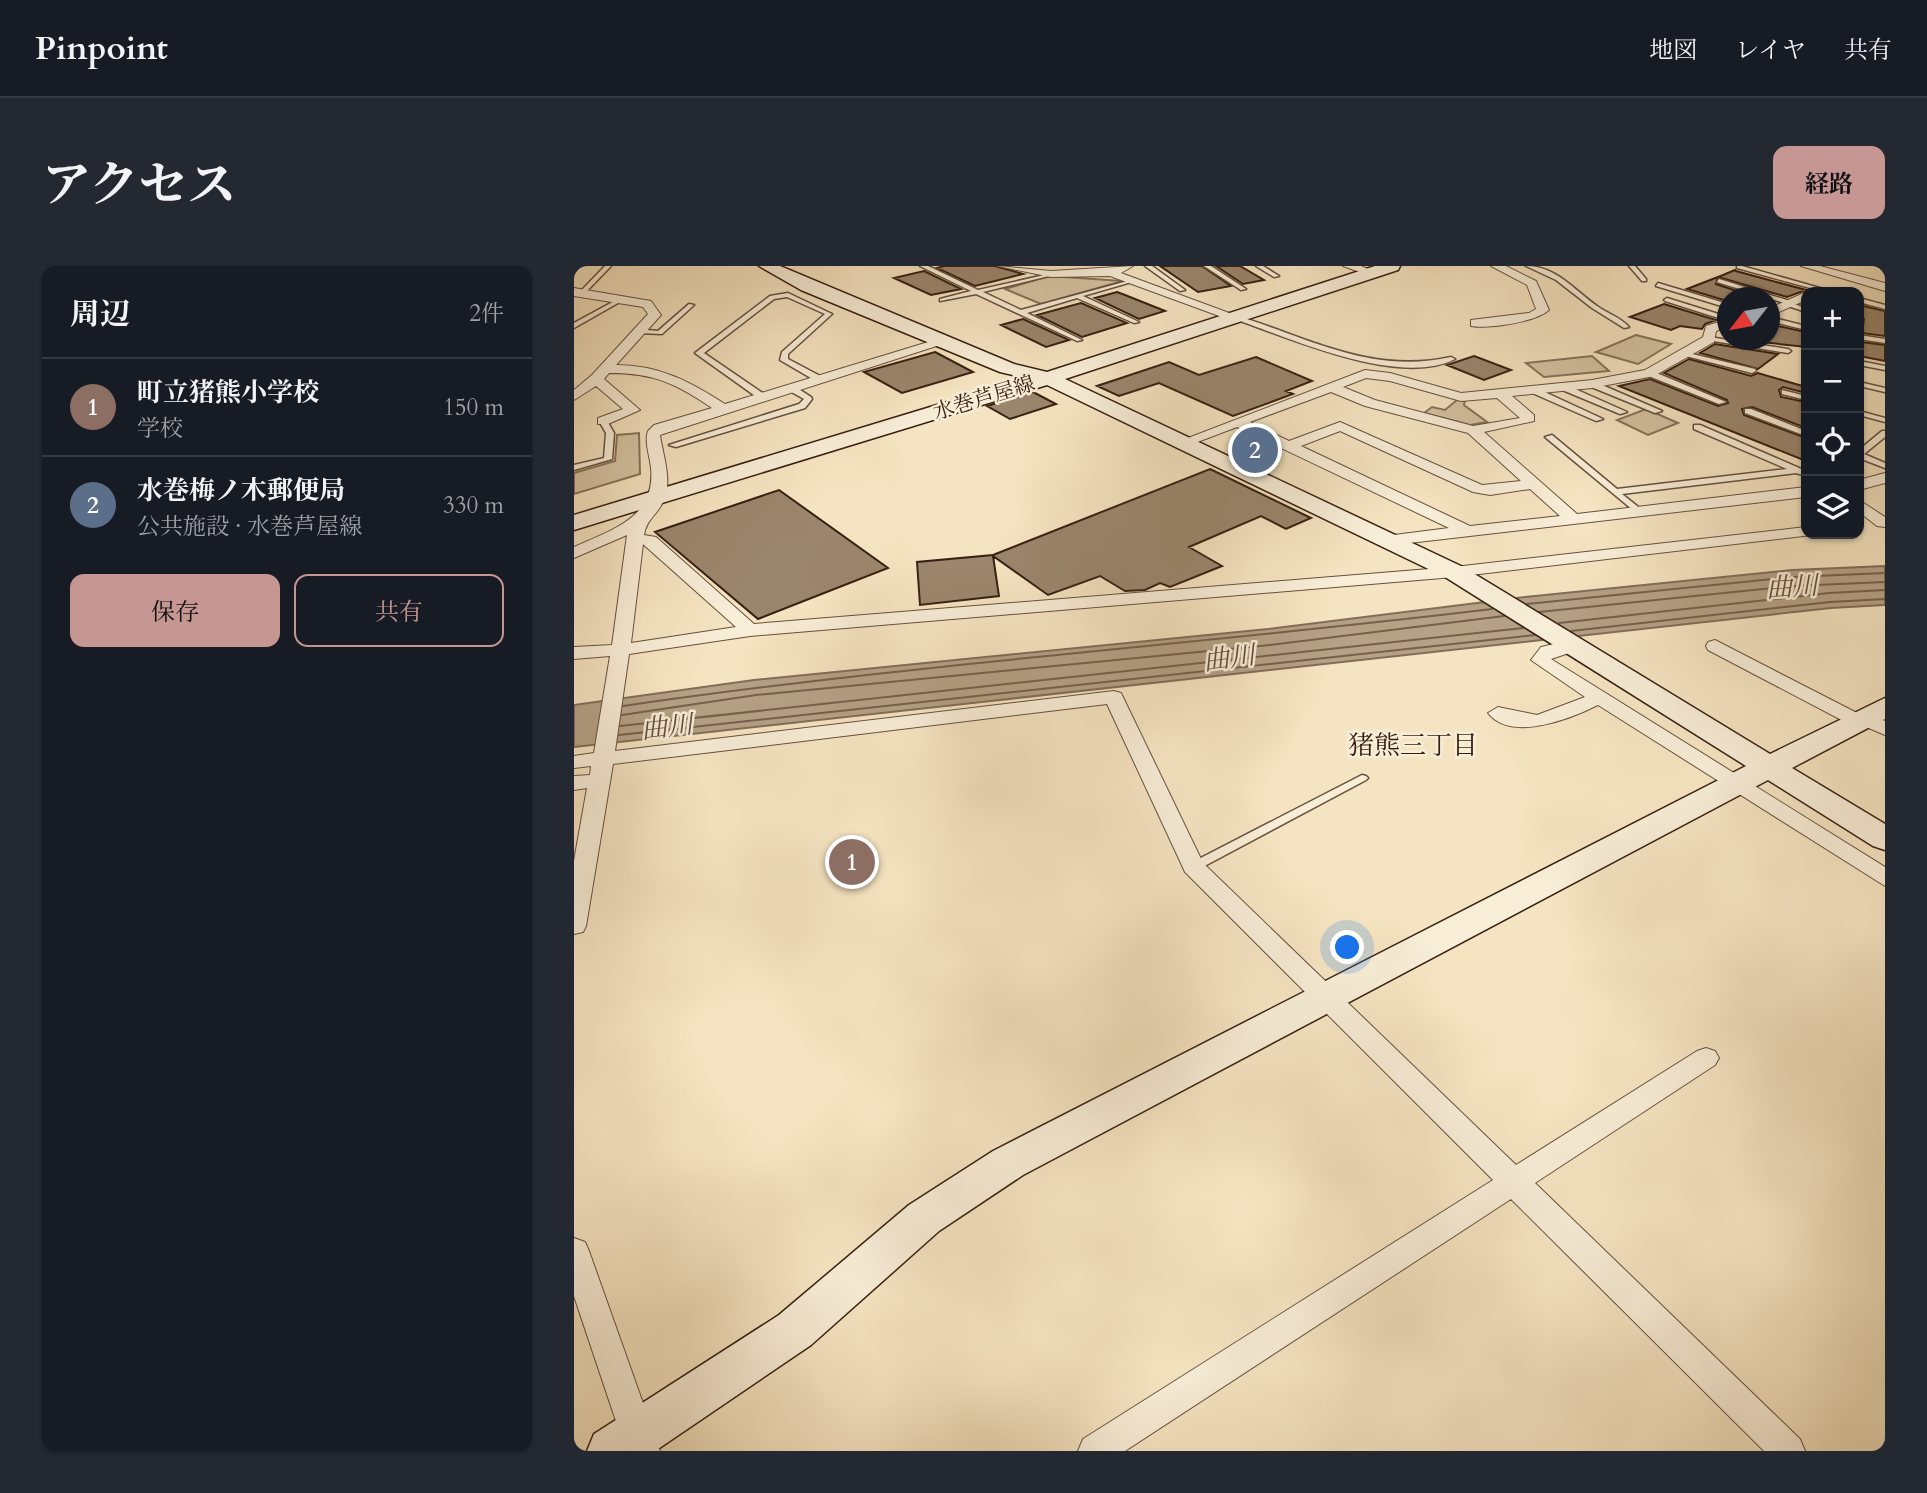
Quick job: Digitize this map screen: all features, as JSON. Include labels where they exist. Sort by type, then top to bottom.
[{"type":"street","points":[[767,266],[943,342],[1039,374]]},
{"type":"street","points":[[783,266],[1039,374],[1392,540],[1454,572],[1885,839]]},
{"type":"street","points":[[1004,266],[1051,274],[1111,273],[1228,315]]},
{"type":"street","points":[[1111,273],[1127,266]]},
{"type":"street","name":"水巻芦屋線","points":[[574,523],[658,493],[1228,315],[1363,269],[1392,266]]},
{"type":"street","points":[[1475,323],[1532,316],[1543,310],[1532,283],[1497,266]]},
{"type":"street","points":[[1807,266],[1885,287]]},
{"type":"street","points":[[1830,287],[1849,277]]},
{"type":"street","points":[[574,396],[602,375],[637,331],[655,315],[647,304],[578,292]]},
{"type":"street","points":[[1780,307],[1801,298]]},
{"type":"street","points":[[1182,443],[1365,374],[1395,377],[1445,395],[1461,397],[1592,384],[1649,373],[1709,339],[1710,329],[1717,326]]},
{"type":"street","points":[[574,926],[615,691],[637,531],[658,493],[653,434],[669,424],[943,342]]},
{"type":"street","points":[[602,375],[640,369],[671,375],[722,408]]},
{"type":"street","points":[[602,375],[633,410],[603,421]]},
{"type":"street","points":[[1332,387],[1370,403],[1473,430],[1575,520]]},
{"type":"street","points":[[1473,430],[1530,418],[1500,393]]},
{"type":"street","points":[[1238,422],[1465,530]]},
{"type":"street","points":[[1289,446],[1340,426],[1479,489],[1536,483]]},
{"type":"street","points":[[1864,484],[1885,478]]},
{"type":"street","name":"水巻芦屋線","points":[[574,514],[658,493]]},
{"type":"street","points":[[1392,540],[1801,493]]},
{"type":"street","points":[[1781,495],[1801,510]]},
{"type":"street","points":[[1697,505],[1717,523]]},
{"type":"street","points":[[1864,509],[1884,523]]},
{"type":"street","points":[[1612,516],[1630,535]]},
{"type":"street","points":[[1864,525],[1884,523]]},
{"type":"street","points":[[574,553],[637,531]]},
{"type":"street","points":[[637,531],[750,630]]},
{"type":"street","points":[[574,653],[621,650],[750,630],[1454,572],[1801,533]]},
{"type":"street","points":[[1568,644],[1548,651],[1540,660],[1885,878]]},
{"type":"street","points":[[1716,646],[1873,719]]},
{"type":"street","points":[[574,783],[600,769],[1114,697],[1193,867],[1788,1451]]},
{"type":"street","points":[[1498,713],[1515,720],[1552,720],[1598,698]]},
{"type":"street","points":[[574,1251],[631,1445],[795,1330],[924,1218],[1008,1163],[1771,768],[1873,719]]},
{"type":"street","points":[[574,762],[600,769]]},
{"type":"street","points":[[1095,1451],[1706,1058]]},
{"type":"lane","points":[[578,292],[608,266]]},
{"type":"lane","points":[[923,266],[1079,340]]},
{"type":"lane","points":[[1148,266],[1182,290]]},
{"type":"lane","points":[[1207,266],[1242,289]]},
{"type":"lane","points":[[1259,266],[1276,276]]},
{"type":"lane","points":[[1529,266],[1564,279],[1595,308],[1617,318],[1626,327]]},
{"type":"lane","points":[[1632,266],[1644,280]]},
{"type":"lane","points":[[1739,267],[1808,287]]},
{"type":"lane","points":[[942,300],[1051,274]]},
{"type":"lane","points":[[1022,312],[1133,280]]},
{"type":"lane","points":[[1719,281],[1801,308]]},
{"type":"lane","points":[[1658,285],[1717,303]]},
{"type":"lane","points":[[761,396],[699,352],[772,297],[788,295],[829,314],[784,353],[784,360],[819,379]]},
{"type":"lane","points":[[1077,296],[1136,322]]},
{"type":"lane","points":[[574,326],[622,299]]},
{"type":"lane","points":[[1667,300],[1717,318]]},
{"type":"lane","points":[[1864,301],[1885,307]]},
{"type":"lane","points":[[637,331],[660,333],[691,305]]},
{"type":"lane","points":[[1228,315],[1331,352],[1422,366],[1451,359]]},
{"type":"lane","points":[[1780,322],[1801,327]]},
{"type":"lane","points":[[1864,338],[1885,341]]},
{"type":"lane","points":[[1709,339],[1788,351]]},
{"type":"lane","points":[[1684,354],[1752,371]]},
{"type":"lane","points":[[1864,364],[1885,368]]},
{"type":"lane","points":[[1649,373],[1722,402]]},
{"type":"lane","points":[[1592,384],[1658,411]]},
{"type":"lane","points":[[1864,385],[1885,390]]},
{"type":"lane","points":[[1563,387],[1623,412]]},
{"type":"lane","points":[[673,445],[802,406],[808,399],[790,388]]},
{"type":"lane","points":[[1533,390],[1599,419]]},
{"type":"lane","points":[[1785,392],[1801,397]]},
{"type":"lane","points":[[1748,411],[1801,432]]},
{"type":"lane","points":[[1864,415],[1885,421]]},
{"type":"lane","points":[[574,468],[608,459],[610,433],[603,421]]},
{"type":"lane","points":[[1697,427],[1801,472]]},
{"type":"lane","points":[[1864,450],[1885,433]]},
{"type":"lane","points":[[1549,438],[1639,512]]},
{"type":"lane","points":[[1864,456],[1885,466]]},
{"type":"lane","points":[[1615,492],[1797,470]]},
{"type":"lane","points":[[1193,867],[1362,778]]},
{"type":"shaded area","points":[[1049,276],[1123,281],[1041,304],[1005,289]]},
{"type":"shaded area","points":[[1636,335],[1671,344],[1638,364],[1596,352]]},
{"type":"shaded area","points":[[1592,356],[1609,371],[1544,377],[1526,363]]},
{"type":"shaded area","points":[[1457,400],[1465,400],[1464,405],[1487,422],[1470,425],[1424,413],[1432,407],[1445,410]]},
{"type":"shaded area","points":[[1646,409],[1678,423],[1648,435],[1617,420]]},
{"type":"shaded area","points":[[639,433],[640,474],[574,494],[574,473],[615,461],[617,435]]},
{"type":"water","name":"曲川","points":[[1885,566],[1885,605],[1831,608],[574,747],[574,705],[754,680],[1268,629],[1525,597],[1792,570]]},
{"type":"building","points":[[995,266],[1023,274],[975,286],[937,268]]},
{"type":"building","points":[[1160,266],[1202,266],[1231,286],[1198,292]]},
{"type":"building","points":[[1216,266],[1240,266],[1264,280],[1243,284]]},
{"type":"building","points":[[1735,270],[1801,289],[1801,292],[1787,297],[1780,295],[1780,287],[1752,287],[1718,277]]},
{"type":"building","points":[[924,271],[961,289],[931,295],[894,278]]},
{"type":"building","points":[[1718,277],[1716,284],[1725,287],[1717,287],[1717,298],[1687,289]]},
{"type":"building","points":[[1117,292],[1165,311],[1139,319],[1095,298]]},
{"type":"building","points":[[1081,303],[1127,323],[1082,337],[1037,315]]},
{"type":"building","points":[[1664,304],[1716,320],[1705,324],[1702,329],[1680,326],[1671,330],[1630,317]]},
{"type":"building","points":[[1864,306],[1885,311],[1885,336],[1864,333]]},
{"type":"building","points":[[1023,319],[1069,340],[1046,347],[1001,325]]},
{"type":"building","points":[[1780,326],[1801,331],[1801,346],[1780,344]]},
{"type":"building","points":[[1864,342],[1885,345],[1885,361],[1864,357]]},
{"type":"building","points":[[1715,344],[1717,350],[1753,350],[1778,354],[1758,369],[1700,353]]},
{"type":"building","points":[[935,352],[973,372],[902,393],[864,372]]},
{"type":"building","points":[[1474,356],[1511,370],[1484,380],[1447,365]]},
{"type":"building","points":[[1256,357],[1312,381],[1286,391],[1293,394],[1233,416],[1159,383],[1119,396],[1097,386],[1169,362],[1199,375]]},
{"type":"building","points":[[1689,359],[1751,376],[1758,373],[1801,386],[1801,392],[1783,387],[1779,390],[1781,397],[1801,401],[1801,426],[1752,407],[1742,409],[1744,415],[1801,436],[1801,459],[1619,386],[1650,379],[1718,406],[1728,403],[1727,400],[1664,373]]},
{"type":"building","points":[[1033,392],[1056,404],[1010,419],[987,406]]},
{"type":"building","points":[[1210,469],[1311,518],[1286,529],[1261,516],[1189,547],[1222,566],[1170,587],[1160,583],[1145,590],[1125,591],[1100,576],[1048,595],[993,556],[999,596],[920,605],[917,562],[993,555]]},
{"type":"building","points":[[779,490],[888,568],[758,619],[655,532]]},
{"type":"place","name":"水巻梅ノ木郵便局","points":[[1255,450]]},
{"type":"place","name":"町立猪熊小学校","points":[[852,862]]},
{"type":"district","name":"猪熊三丁目","points":[[1413,745]]}]
